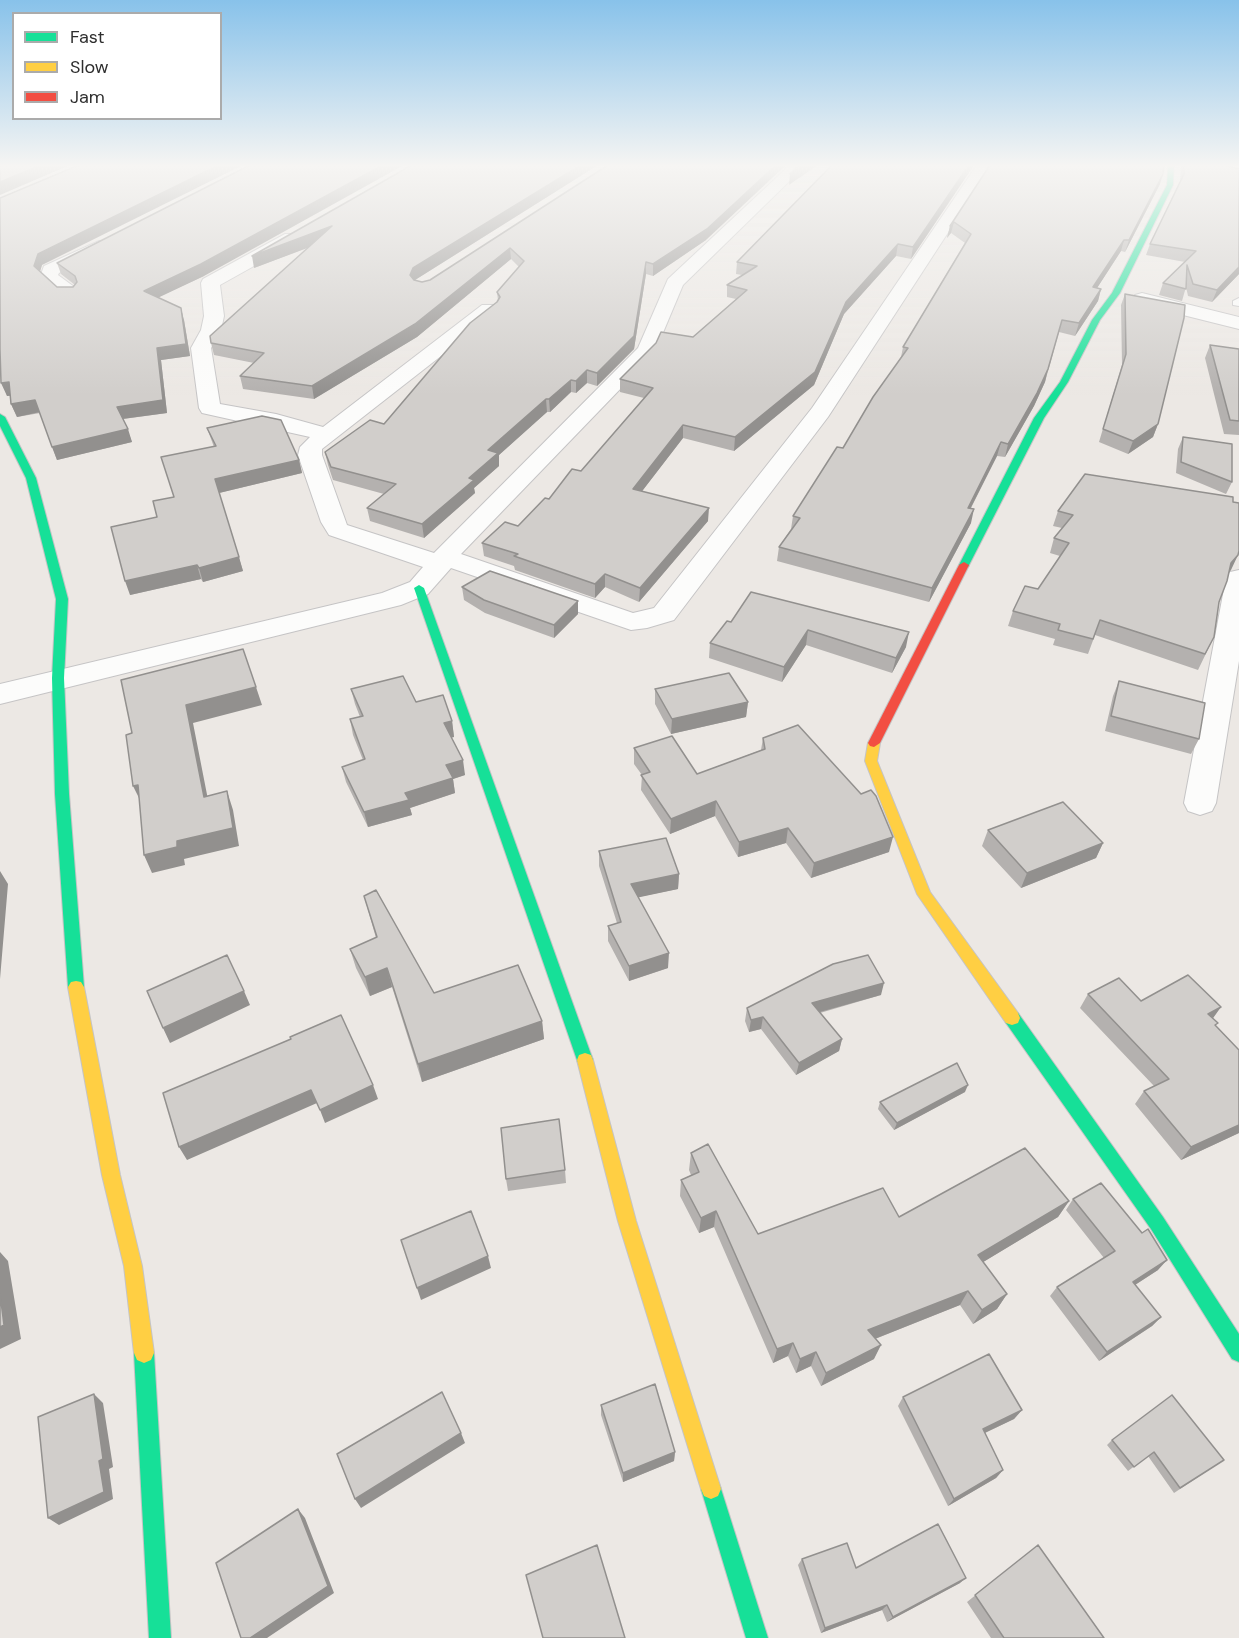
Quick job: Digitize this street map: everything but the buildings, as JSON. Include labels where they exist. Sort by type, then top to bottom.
[{"type":"street","points":[[70,293],[49,277],[50,270],[108,241]]},
{"type":"street","points":[[286,241],[210,283],[214,316],[211,330],[201,348],[210,408],[325,435]]},
{"type":"street","points":[[0,694],[58,678],[391,599],[419,588],[457,542],[647,350],[675,283],[719,241]]},
{"type":"street","points":[[489,309],[311,447],[310,455],[333,522],[338,530],[443,561],[631,622],[647,620],[664,614],[820,412],[934,241]]},
{"type":"street","points":[[1142,241],[1116,293],[1096,320],[1064,382],[1040,418],[872,747],[871,761],[924,894],[1157,1223],[1239,1352]]},
{"type":"street","points":[[1116,293],[1239,323]]},
{"type":"street","points":[[0,417],[31,478],[62,599],[58,678],[62,794],[75,981],[111,1174],[133,1266],[143,1340],[159,1638]]},
{"type":"street","points":[[1200,803],[1239,578]]},
{"type":"street","points":[[419,588],[586,1062],[627,1221],[757,1638]]},
{"type":"traffic: fast","points":[[964,565],[1039,418],[1064,382],[1096,320],[1116,293],[1142,241]]},
{"type":"traffic: fast","points":[[0,417],[31,478],[62,599],[58,678],[62,794],[76,987]]},
{"type":"traffic: fast","points":[[419,588],[585,1060]]},
{"type":"traffic: fast","points":[[1012,1018],[1157,1223],[1239,1352]]},
{"type":"traffic: fast","points":[[144,1353],[160,1638]]},
{"type":"traffic: fast","points":[[711,1489],[757,1638]]},
{"type":"traffic: slow","points":[[874,743],[871,761],[924,894],[1012,1018]]},
{"type":"traffic: slow","points":[[76,987],[111,1175],[133,1266],[144,1353]]},
{"type":"traffic: slow","points":[[585,1060],[627,1221],[711,1489]]},
{"type":"traffic: jam","points":[[874,743],[964,565]]}]
